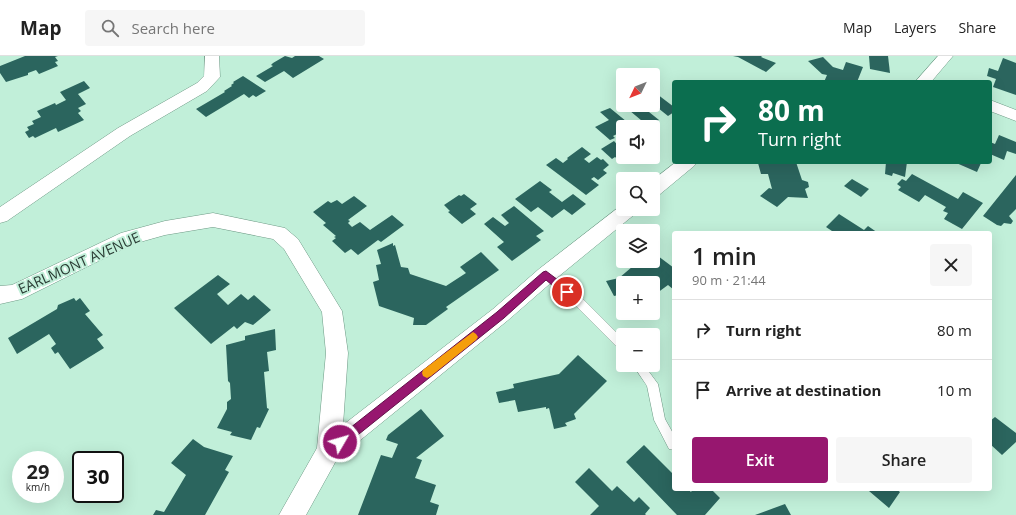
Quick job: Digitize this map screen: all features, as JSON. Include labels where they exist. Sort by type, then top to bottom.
[{"type":"street","points":[[926,80],[946,56]]},
{"type":"street","points":[[0,216],[124,132],[202,87],[212,77],[215,57]]},
{"type":"street","points":[[992,106],[1016,116]]},
{"type":"street","points":[[660,184],[686,164]]},
{"type":"street","points":[[329,451],[500,315],[546,275],[620,216]]},
{"type":"street","name":"EARLMONT AVENUE","points":[[0,295],[22,290],[128,238],[165,228],[213,220],[278,233],[291,244],[332,311],[337,353],[329,451],[292,515]]},
{"type":"lane","points":[[546,275],[577,300],[616,339]]},
{"type":"lane","points":[[643,372],[652,384],[660,420],[672,443]]},
{"type":"building","points":[[25,56],[58,56],[55,57],[58,61],[55,62],[58,66],[39,74],[36,70],[28,73],[28,75],[6,82],[0,73],[0,66]]},
{"type":"building","points":[[285,56],[292,58],[295,56],[319,56],[324,59],[293,78],[284,71],[265,82],[256,76],[273,66],[271,65],[273,63]]},
{"type":"building","points":[[733,56],[762,56],[761,57],[776,63],[766,72],[738,57]]},
{"type":"building","points":[[869,56],[888,56],[890,73],[870,69]]},
{"type":"building","points":[[823,57],[833,67],[843,70],[846,62],[863,67],[858,80],[825,80],[827,75],[822,74],[808,61]]},
{"type":"building","points":[[1003,58],[1016,63],[1016,95],[993,87],[996,79],[987,76],[989,68],[998,71]]},
{"type":"building","points":[[243,76],[266,91],[256,97],[253,95],[249,98],[244,94],[206,117],[196,109],[225,92],[224,91],[232,86],[231,85],[234,83],[233,82]]},
{"type":"building","points":[[84,81],[90,88],[78,94],[86,104],[78,108],[81,111],[78,113],[84,120],[58,132],[56,128],[35,138],[33,136],[29,138],[25,132],[29,130],[27,127],[34,124],[32,121],[41,117],[37,111],[66,100],[60,92]]},
{"type":"building","points":[[660,96],[672,105],[672,113],[668,116],[660,110]]},
{"type":"building","points":[[610,108],[625,120],[616,120],[616,134],[613,136],[615,138],[610,140],[595,127],[609,120],[600,112]]},
{"type":"building","points":[[631,112],[649,112],[659,120],[641,120]]},
{"type":"building","points":[[999,135],[1016,142],[1016,154],[1007,151],[1004,160],[992,155],[992,143],[995,144]]},
{"type":"building","points":[[614,141],[616,143],[616,158],[612,159],[601,149]]},
{"type":"building","points":[[582,147],[591,154],[584,159],[589,163],[597,157],[601,160],[603,159],[609,165],[603,170],[607,173],[598,180],[594,177],[591,179],[599,185],[586,195],[546,165],[556,158],[563,163],[568,159],[567,158]]},
{"type":"building","points":[[758,164],[797,164],[802,180],[808,182],[809,187],[805,189],[808,198],[788,197],[777,207],[760,196],[769,188],[772,189],[768,174],[761,174]]},
{"type":"building","points":[[886,164],[907,164],[905,177],[893,173],[892,176],[885,174]]},
{"type":"building","points":[[959,164],[981,164],[977,172]]},
{"type":"building","points":[[912,174],[958,199],[963,192],[983,203],[962,229],[944,219],[948,213],[943,211],[946,207],[925,195],[919,202],[898,190],[901,187],[897,184],[902,179],[906,181]]},
{"type":"building","points":[[1016,175],[1016,209],[1009,216],[1013,221],[1011,224],[1004,223],[1001,226],[997,225],[983,216]]},
{"type":"building","points":[[852,179],[869,189],[861,197],[844,186]]},
{"type":"building","points":[[540,181],[552,190],[549,192],[562,202],[573,194],[586,204],[572,215],[564,209],[552,218],[538,207],[531,212],[515,199]]},
{"type":"building","points":[[464,194],[477,204],[470,209],[476,214],[462,224],[448,212],[450,211],[444,205],[459,195],[461,196]]},
{"type":"building","points":[[354,196],[367,206],[348,220],[350,221],[348,223],[352,227],[360,222],[370,230],[392,215],[404,225],[381,242],[378,240],[358,255],[351,249],[345,253],[332,241],[336,238],[334,237],[336,236],[323,225],[326,223],[313,212],[328,201],[331,203],[337,200],[342,204]]},
{"type":"building","points":[[514,206],[544,231],[536,236],[541,240],[512,261],[497,247],[504,242],[484,224],[493,217],[505,226],[509,223],[501,215]]},
{"type":"building","points":[[839,214],[864,230],[868,226],[875,231],[832,231],[826,227]]},
{"type":"building","points":[[393,243],[393,246],[395,245],[401,267],[408,268],[410,274],[446,286],[466,273],[460,267],[481,252],[499,270],[446,307],[448,309],[426,325],[413,325],[414,318],[379,306],[373,282],[379,280],[376,265],[381,264],[377,250]]},
{"type":"building","points":[[660,258],[672,266],[672,288],[668,285],[660,291],[660,276],[621,276],[631,268],[660,268]]},
{"type":"building","points":[[218,275],[230,284],[217,294],[228,305],[241,294],[248,300],[254,295],[271,310],[253,325],[245,322],[237,329],[234,326],[211,344],[174,308]]},
{"type":"building","points":[[616,279],[616,296],[614,296],[606,281]]},
{"type":"building","points":[[74,298],[76,301],[80,298],[90,311],[85,314],[103,335],[97,339],[104,348],[70,369],[58,352],[55,354],[51,348],[56,344],[49,334],[17,354],[8,338],[57,309],[58,305]]},
{"type":"building","points":[[275,329],[276,350],[267,352],[269,371],[264,372],[267,408],[269,409],[260,428],[257,427],[251,440],[230,435],[232,432],[217,428],[227,409],[227,402],[231,399],[230,383],[228,381],[226,345],[245,340],[245,336]]},
{"type":"building","points":[[578,355],[607,381],[574,414],[576,419],[565,423],[567,426],[554,429],[549,408],[546,409],[546,407],[518,412],[515,400],[499,403],[496,392],[514,388],[513,384],[559,374]]},
{"type":"building","points":[[421,409],[444,436],[416,458],[422,460],[415,478],[436,485],[430,502],[439,505],[436,515],[358,515],[381,455],[392,458],[398,444],[386,440],[388,435]]},
{"type":"building","points":[[995,417],[1016,433],[1016,442],[1002,455],[992,446],[992,419]]},
{"type":"building","points":[[193,439],[204,447],[233,456],[225,470],[229,472],[205,515],[153,515],[156,510],[164,512],[186,475],[171,463]]},
{"type":"building","points":[[644,445],[672,473],[672,491],[713,491],[720,498],[705,515],[677,515],[626,462]]},
{"type":"building","points":[[589,468],[612,491],[617,486],[634,502],[639,497],[650,508],[645,514],[646,515],[590,515],[599,506],[575,482]]},
{"type":"building","points":[[869,491],[900,492],[889,508]]},
{"type":"building","points":[[785,504],[791,515],[755,515]]},
{"type":"slow traffic","points":[[427,373],[473,337]]},
{"type":"route","points":[[340,442],[500,315],[546,275],[567,292]]}]
